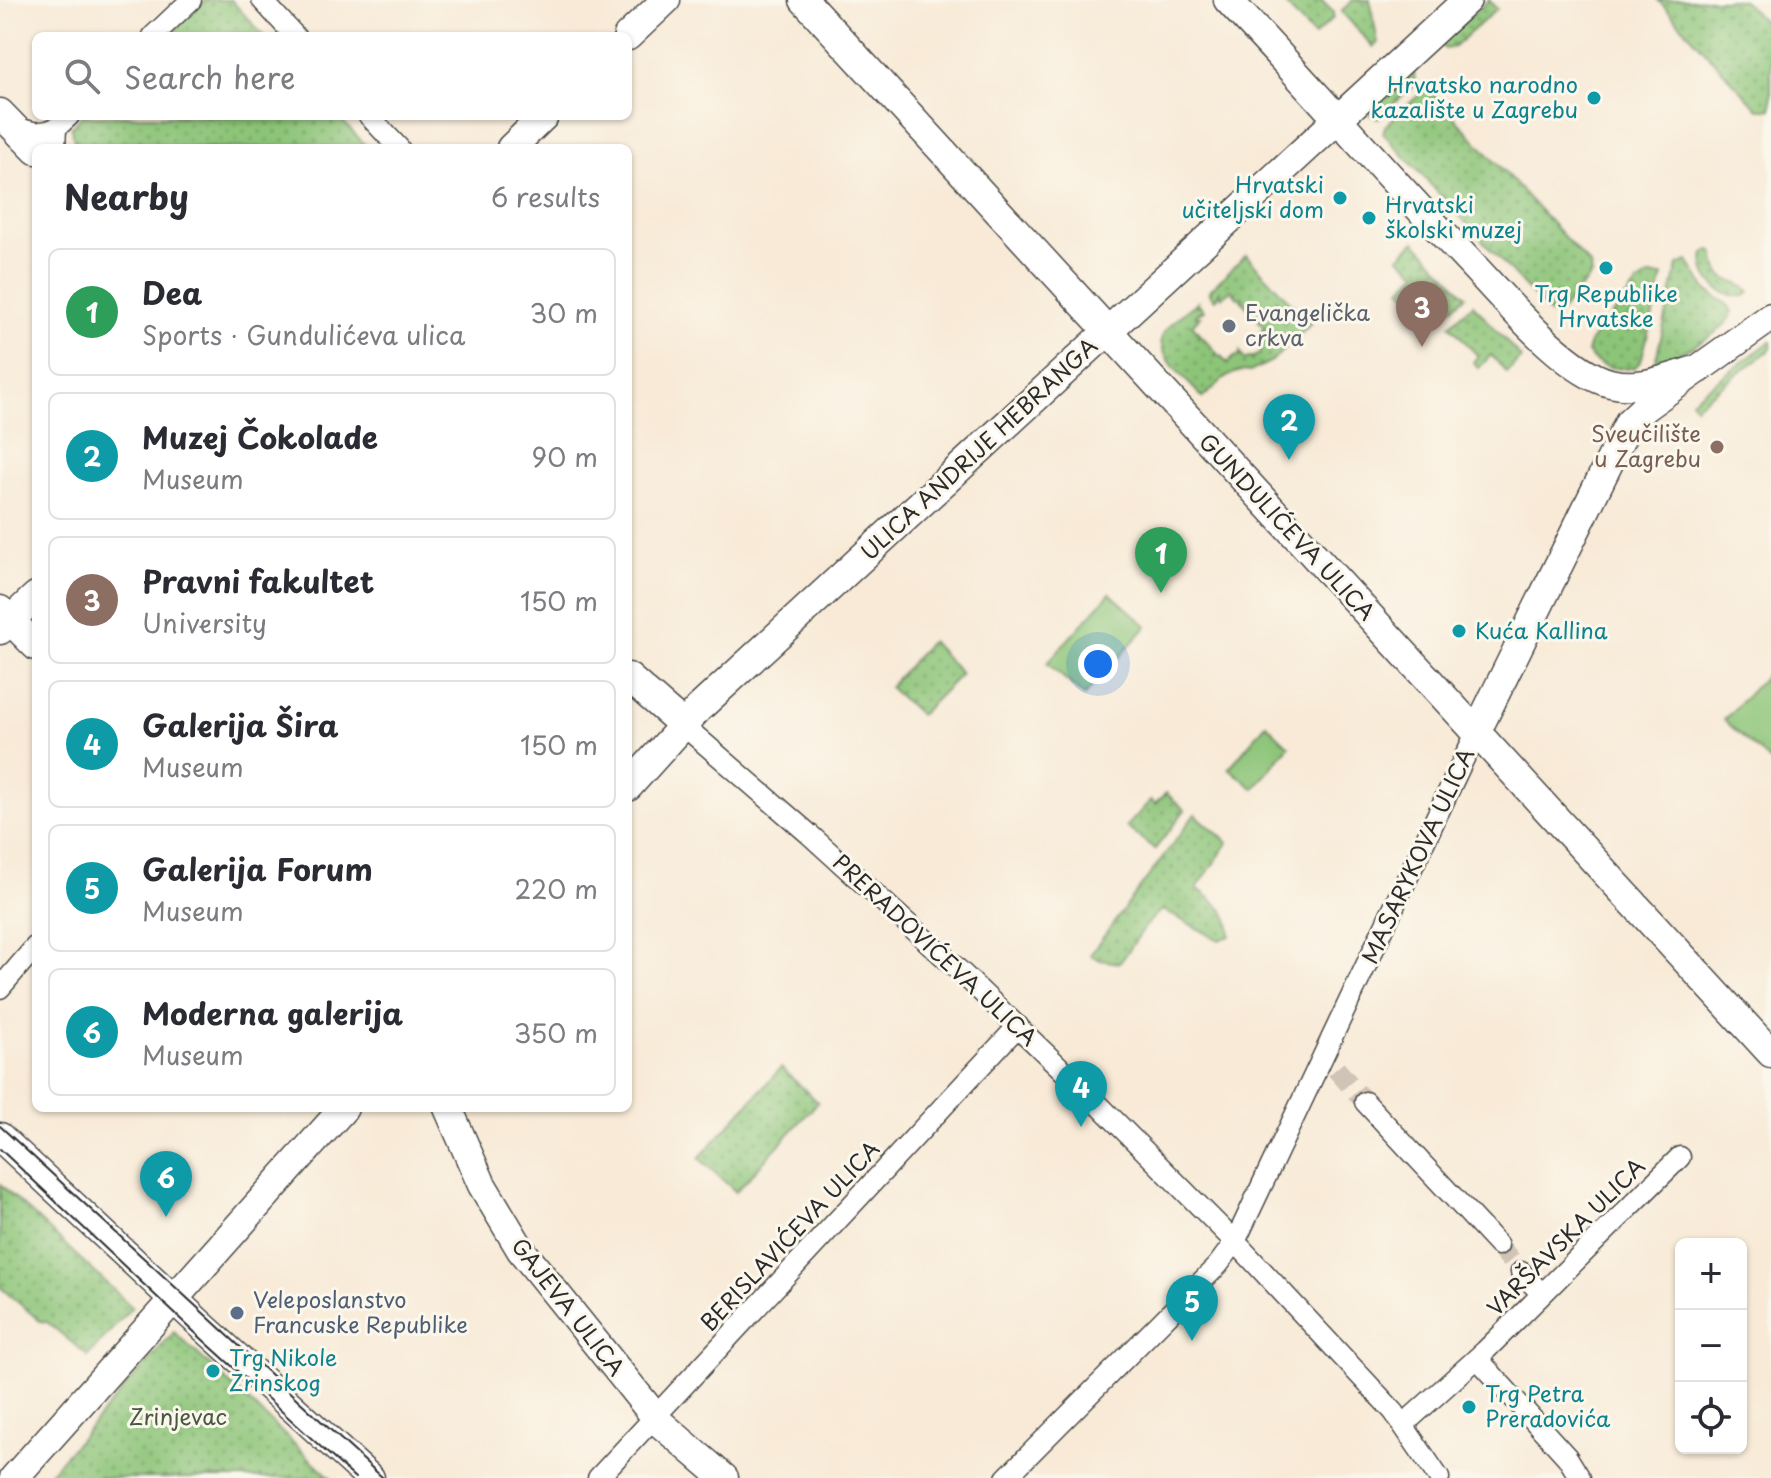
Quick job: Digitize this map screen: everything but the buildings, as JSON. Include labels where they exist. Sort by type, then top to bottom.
[{"type":"street","points":[[157,32],[191,0]]},
{"type":"street","points":[[262,0],[291,32]]},
{"type":"street","points":[[632,32],[666,0]]},
{"type":"street","name":"GUNDULIĆEVA ULICA","points":[[804,0],[1771,1053]]},
{"type":"street","points":[[1228,0],[1529,325],[1587,373],[1609,383],[1639,386],[1699,369],[1771,317]]},
{"type":"street","points":[[1338,119],[1467,0]]},
{"type":"street","points":[[6,119],[30,132],[60,131]]},
{"type":"street","points":[[6,119],[32,146]]},
{"type":"street","name":"ULICA ANDRIJE HEBRANGA","points":[[632,782],[683,725],[1338,119]]},
{"type":"street","points":[[373,120],[395,144]]},
{"type":"street","points":[[515,144],[540,120]]},
{"type":"street","name":"MASARYKOVA ULICA","points":[[1006,1478],[1218,1265],[1235,1242],[1330,1062],[1476,733],[1629,422],[1699,369]]},
{"type":"street","points":[[32,599],[4,620],[32,643]]},
{"type":"street","name":"PRERADOVIĆEVA ULICA","points":[[632,680],[809,834],[1018,1026],[1235,1242],[1398,1419]]},
{"type":"street","points":[[0,988],[32,951]]},
{"type":"street","name":"BERISLAVIĆEVA ULICA","points":[[598,1478],[1018,1026]]},
{"type":"street","points":[[1365,1102],[1498,1245]]},
{"type":"street","points":[[14,1478],[340,1112]]},
{"type":"street","name":"GAJEVA ULICA","points":[[450,1112],[482,1185],[521,1250],[654,1417],[672,1436],[724,1478]]},
{"type":"street","points":[[0,1137],[370,1478]]},
{"type":"street","name":"VARŠAVSKA ULICA","points":[[1481,1355],[1680,1157]]},
{"type":"street","points":[[1521,1272],[1541,1293]]},
{"type":"street","points":[[1439,1478],[1398,1419],[1481,1355],[1567,1457],[1580,1478]]},
{"type":"green space","points":[[206,0],[231,0],[260,32],[172,32]]},
{"type":"green space","points":[[1281,0],[1321,0],[1333,12],[1333,18],[1314,36]]},
{"type":"green space","points":[[1353,0],[1370,0],[1378,43],[1373,47],[1341,11]]},
{"type":"green space","points":[[1489,0],[1497,9],[1454,47],[1445,49],[1440,44]]},
{"type":"green space","points":[[1658,0],[1743,0],[1771,30],[1771,109],[1758,109]]},
{"type":"green space","points":[[1414,72],[1415,84],[1378,118],[1371,115],[1369,110]]},
{"type":"green space","points":[[1423,91],[1431,92],[1590,265],[1591,275],[1558,315],[1550,314],[1383,133],[1385,126]]},
{"type":"green space","points":[[78,120],[342,120],[364,144],[77,144],[71,127]]},
{"type":"green space","points":[[1415,241],[1466,296],[1443,316],[1416,287],[1407,295],[1401,289],[1418,273],[1399,257]]},
{"type":"green space","points":[[1710,250],[1715,254],[1718,272],[1750,292],[1746,296],[1728,294],[1708,278],[1703,262],[1704,253]]},
{"type":"green space","points":[[1246,255],[1311,324],[1272,361],[1250,372],[1231,375],[1203,398],[1167,358],[1161,340],[1171,324],[1197,302],[1196,306],[1199,304],[1204,310],[1196,314],[1201,316],[1192,325],[1200,333],[1198,337],[1202,336],[1217,353],[1215,356],[1220,355],[1227,363],[1239,357],[1240,352],[1244,360],[1251,357],[1252,360],[1260,354],[1261,343],[1257,344],[1253,339],[1258,340],[1257,336],[1265,328],[1258,320],[1260,315],[1256,317],[1241,300],[1242,297],[1238,298],[1231,290],[1222,297],[1220,292],[1215,300],[1211,291],[1208,292]]},
{"type":"green space","points":[[1688,261],[1706,290],[1728,305],[1732,312],[1712,335],[1659,362],[1656,359],[1678,265]]},
{"type":"green space","points":[[1650,276],[1663,276],[1641,361],[1634,368],[1608,367],[1597,362],[1587,353],[1590,342],[1637,284]]},
{"type":"green space","points":[[1473,304],[1521,358],[1507,373],[1491,355],[1479,368],[1473,362],[1478,356],[1450,325]]},
{"type":"green space","points":[[1771,341],[1771,349],[1695,406],[1691,400]]},
{"type":"green space","points":[[1110,593],[1147,626],[1084,696],[1047,663]]},
{"type":"green space","points":[[931,641],[961,674],[920,715],[889,687]]},
{"type":"green space","points":[[1771,670],[1771,762],[1724,720]]},
{"type":"green space","points":[[1266,724],[1289,746],[1254,789],[1229,768]]},
{"type":"green space","points":[[1166,793],[1185,810],[1155,849],[1126,827],[1151,800],[1155,804]]},
{"type":"green space","points":[[1195,814],[1228,843],[1197,888],[1225,914],[1230,936],[1219,940],[1163,910],[1151,920],[1119,963],[1090,955]]},
{"type":"green space","points":[[781,1068],[818,1102],[736,1192],[699,1158]]},
{"type":"green space","points":[[0,1184],[132,1307],[88,1356],[0,1287]]},
{"type":"green space","name":"Zrinjevac","points":[[174,1332],[331,1478],[45,1478]]},
{"type":"tunnel","points":[[1336,1069],[1365,1102]]},
{"type":"tunnel","points":[[1498,1245],[1521,1272]]},
{"type":"tram line","points":[[0,1126],[383,1478]]},
{"type":"tram line","points":[[0,1149],[355,1478]]},
{"type":"place","name":"Hrvatsko narodno kazalište u Zagrebu","points":[[1594,98]]},
{"type":"place","name":"Hrvatski učiteljski dom","points":[[1340,198]]},
{"type":"place","name":"Hrvatski školski muzej","points":[[1369,218]]},
{"type":"place","name":"Trg Republike Hrvatske","points":[[1606,268]]},
{"type":"place","name":"Evangelička crkva","points":[[1229,326]]},
{"type":"place","name":"Pravni fakultet","points":[[1422,347]]},
{"type":"place","name":"Sveučilište u Zagrebu","points":[[1717,447]]},
{"type":"place","name":"Muzej Čokolade","points":[[1289,460]]},
{"type":"place","name":"Dea","points":[[1161,593]]},
{"type":"place","name":"Kuća Kallina","points":[[1459,631]]},
{"type":"place","name":"Galerija Šira","points":[[1081,1127]]},
{"type":"place","name":"Moderna galerija","points":[[166,1217]]},
{"type":"place","name":"Veleposlanstvo Francuske Republike","points":[[237,1313]]},
{"type":"place","name":"Galerija Forum","points":[[1192,1341]]},
{"type":"place","name":"Trg Nikole Zrinskog","points":[[213,1371]]},
{"type":"place","name":"Trg Petra Preradovića","points":[[1469,1407]]}]
